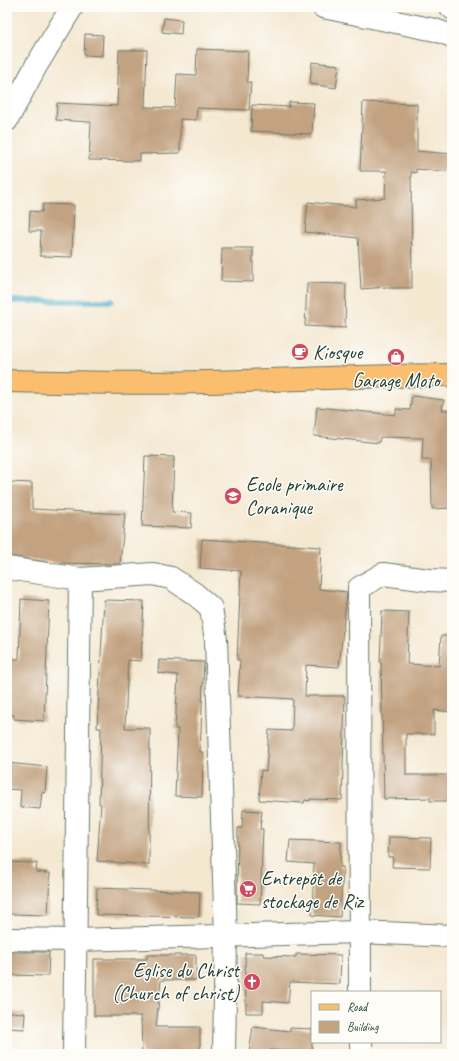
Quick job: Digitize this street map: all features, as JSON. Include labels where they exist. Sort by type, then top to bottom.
[{"type":"main road","points":[[7,381],[90,383],[242,382],[389,375],[452,374]]},
{"type":"street","points":[[7,120],[36,66],[72,7]]},
{"type":"street","points":[[323,7],[435,30],[452,36]]},
{"type":"street","points":[[7,568],[80,579],[153,574],[172,578],[195,594],[210,608],[216,640],[226,937],[224,1054]]},
{"type":"street","points":[[360,991],[359,588],[383,574],[430,580],[452,581]]},
{"type":"street","points":[[74,1054],[80,579]]},
{"type":"street","points":[[7,939],[76,940],[226,937],[359,932],[452,936]]},
{"type":"street","points":[[361,1043],[361,1054]]},
{"type":"building","points":[[164,18],[182,20],[181,34],[162,32]]},
{"type":"building","points":[[85,34],[103,35],[102,56],[84,55]]},
{"type":"building","points":[[197,49],[248,51],[247,82],[251,82],[249,110],[197,108],[196,120],[180,119],[180,153],[140,154],[140,161],[89,160],[91,122],[56,120],[57,103],[117,106],[119,50],[147,50],[145,107],[175,108],[177,74],[196,75]]},
{"type":"building","points":[[312,62],[339,65],[336,88],[310,84]]},
{"type":"building","points":[[289,102],[314,103],[312,134],[251,131],[252,105],[289,107]]},
{"type":"building","points":[[363,102],[417,104],[417,151],[452,154],[452,172],[416,169],[416,173],[411,172],[412,288],[387,287],[361,289],[358,238],[305,232],[308,202],[356,207],[356,200],[385,198],[386,171],[360,171]]},
{"type":"building","points":[[43,204],[74,205],[72,257],[40,256],[41,231],[29,231],[30,211],[42,212]]},
{"type":"building","points":[[222,248],[253,248],[253,282],[221,281]]},
{"type":"building","points":[[307,283],[346,284],[345,328],[305,326]]},
{"type":"building","points":[[412,396],[444,400],[442,410],[452,410],[452,508],[432,509],[431,460],[422,460],[423,438],[380,437],[379,443],[314,436],[317,407],[396,415],[396,409],[410,410]]},
{"type":"building","points":[[145,456],[174,457],[172,512],[192,513],[191,528],[142,526]]},
{"type":"building","points":[[7,482],[32,483],[32,509],[125,514],[120,564],[55,563],[7,556]]},
{"type":"building","points":[[202,539],[321,547],[319,589],[347,592],[339,667],[306,665],[305,696],[345,696],[342,800],[310,799],[310,801],[305,800],[304,803],[259,800],[261,770],[266,771],[269,730],[292,731],[293,699],[238,696],[240,660],[237,660],[241,571],[200,568]]},
{"type":"building","points":[[21,599],[49,601],[44,721],[14,719],[14,715],[7,715],[7,659],[19,659]]},
{"type":"building","points":[[104,600],[144,601],[141,661],[128,660],[125,728],[150,728],[149,865],[97,861],[101,804],[99,804],[101,728],[97,728]]},
{"type":"building","points":[[382,611],[409,612],[407,664],[439,666],[441,636],[452,636],[452,712],[434,710],[434,734],[406,734],[406,775],[452,775],[452,801],[430,801],[430,798],[384,799],[380,663]]},
{"type":"building","points":[[159,660],[204,662],[200,752],[203,752],[202,797],[175,796],[178,729],[175,729],[178,675],[158,673]]},
{"type":"building","points":[[7,763],[47,767],[45,793],[42,792],[40,809],[20,807],[21,790],[7,789]]},
{"type":"building","points":[[243,810],[262,811],[260,829],[263,829],[260,904],[237,903],[238,828],[242,828]]},
{"type":"building","points":[[389,837],[431,838],[430,868],[392,867],[393,857],[388,857]]},
{"type":"building","points":[[290,840],[341,842],[340,867],[343,867],[340,917],[312,915],[314,864],[288,862]]},
{"type":"building","points":[[7,862],[37,863],[36,872],[50,873],[48,915],[7,914]]},
{"type":"building","points":[[97,888],[200,892],[199,917],[96,915]]},
{"type":"building","points":[[7,952],[49,952],[48,976],[7,975]]},
{"type":"building","points":[[245,953],[263,953],[263,956],[296,957],[296,954],[341,955],[340,984],[290,982],[288,1003],[263,1001],[263,1013],[246,1013]]},
{"type":"building","points":[[147,955],[196,955],[196,980],[161,980],[156,1027],[200,1027],[200,1054],[142,1054],[141,1016],[94,1016],[94,959],[147,959]]},
{"type":"building","points":[[10,1012],[25,1013],[24,1029],[9,1028]]},
{"type":"building","points":[[253,1027],[290,1031],[290,1028],[311,1029],[312,1052],[270,1050],[270,1054],[249,1054]]},
{"type":"waterway","points":[[7,301],[112,301]]},
{"type":"place","name":"Kiosque","points":[[300,352]]},
{"type":"place","name":"Garage Moto","points":[[396,357]]},
{"type":"place","name":"Ecole primaire Coranique","points":[[233,496]]},
{"type":"place","name":"Entrepôt de stockage de Riz","points":[[248,889]]},
{"type":"place","name":"Eglise du Christ (Church of christ)","points":[[252,982]]}]
